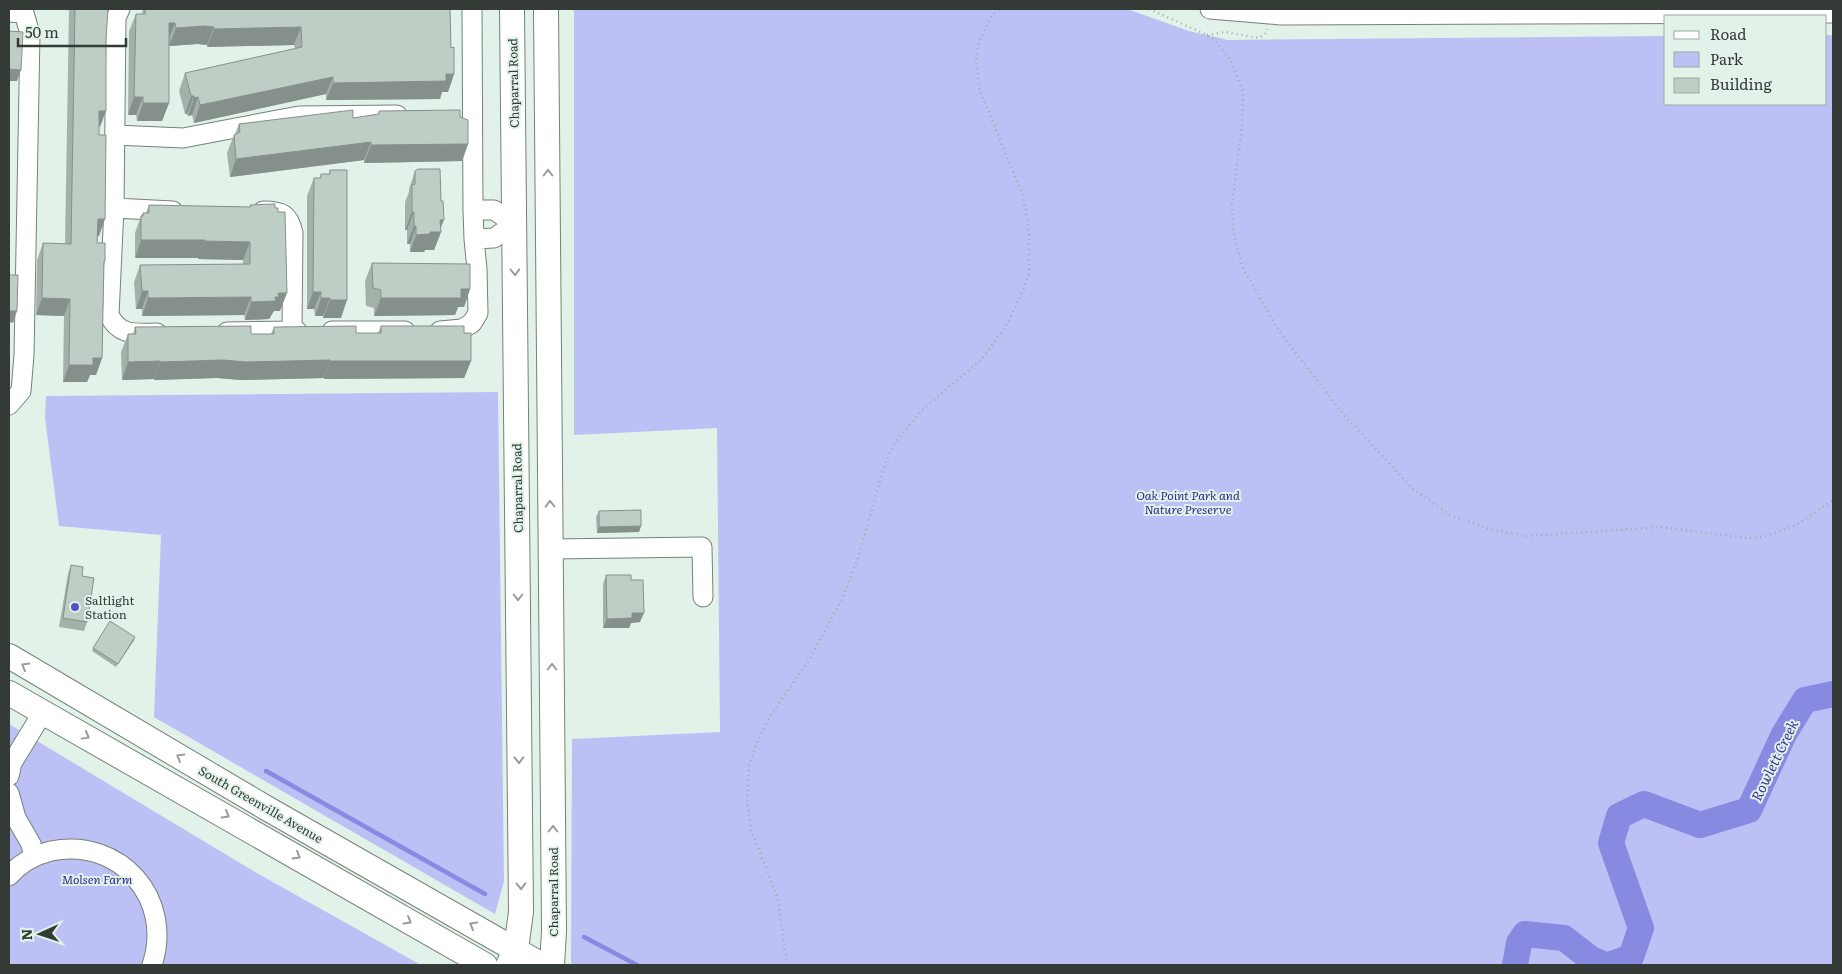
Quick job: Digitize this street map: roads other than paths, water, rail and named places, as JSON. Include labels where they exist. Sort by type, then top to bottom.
[{"type":"main road","name":"Chaparral Road","points":[[512,9],[521,912],[512,957]]},
{"type":"main road","name":"Chaparral Road","points":[[546,9],[554,931],[552,965]]},
{"type":"main road","points":[[514,224],[548,222]]},
{"type":"main road","points":[[517,548],[551,549]]},
{"type":"main road","name":"South Greenville Avenue","points":[[9,656],[268,809],[512,957],[542,965]]},
{"type":"main road","points":[[43,712],[58,686]]},
{"type":"main road","points":[[9,693],[485,965]]},
{"type":"main road","points":[[255,832],[268,809]]},
{"type":"street","points":[[120,9],[116,18],[114,208],[109,316],[113,324],[120,330],[132,333],[174,333]]},
{"type":"street","points":[[212,332],[462,329],[472,323],[478,313],[478,269],[473,210],[472,9]]},
{"type":"street","points":[[1210,9],[1276,13],[1833,13]]},
{"type":"street","points":[[9,12],[24,13],[30,34],[24,355],[21,391],[9,404]]},
{"type":"street","points":[[115,135],[183,138],[299,116],[414,114]]},
{"type":"street","points":[[452,114],[472,114]]},
{"type":"street","points":[[114,208],[191,212]]},
{"type":"street","points":[[473,210],[494,210],[514,224],[494,238],[474,239]]},
{"type":"street","points":[[245,212],[280,213],[291,223],[293,233],[292,331]]},
{"type":"street","points":[[551,549],[702,547],[703,597]]},
{"type":"street","points":[[9,776],[12,763],[43,712]]},
{"type":"street","points":[[9,794],[16,818],[31,844],[34,858]]},
{"type":"street","points":[[9,876],[22,864],[60,850],[88,850],[101,854],[126,868],[144,889],[155,914],[158,942],[152,965]]},
{"type":"waterway","name":"Rowlett Creek","points":[[1609,965],[1631,957],[1641,928],[1611,843],[1619,816],[1644,804],[1700,825],[1749,810],[1784,734],[1805,700],[1833,694]]},
{"type":"waterway","points":[[266,771],[485,894]]},
{"type":"waterway","name":"Rowlett Creek","points":[[1515,965],[1519,943],[1525,934],[1564,938],[1591,959],[1606,965]]},
{"type":"waterway","points":[[584,937],[637,965]]},
{"type":"place","name":"Saltlight Station","points":[[75,607]]},
{"type":"park label","name":"Oak Point Park and Nature Preserve","points":[[1188,502]]},
{"type":"park label","name":"Molsen Farm","points":[[97,879]]}]
